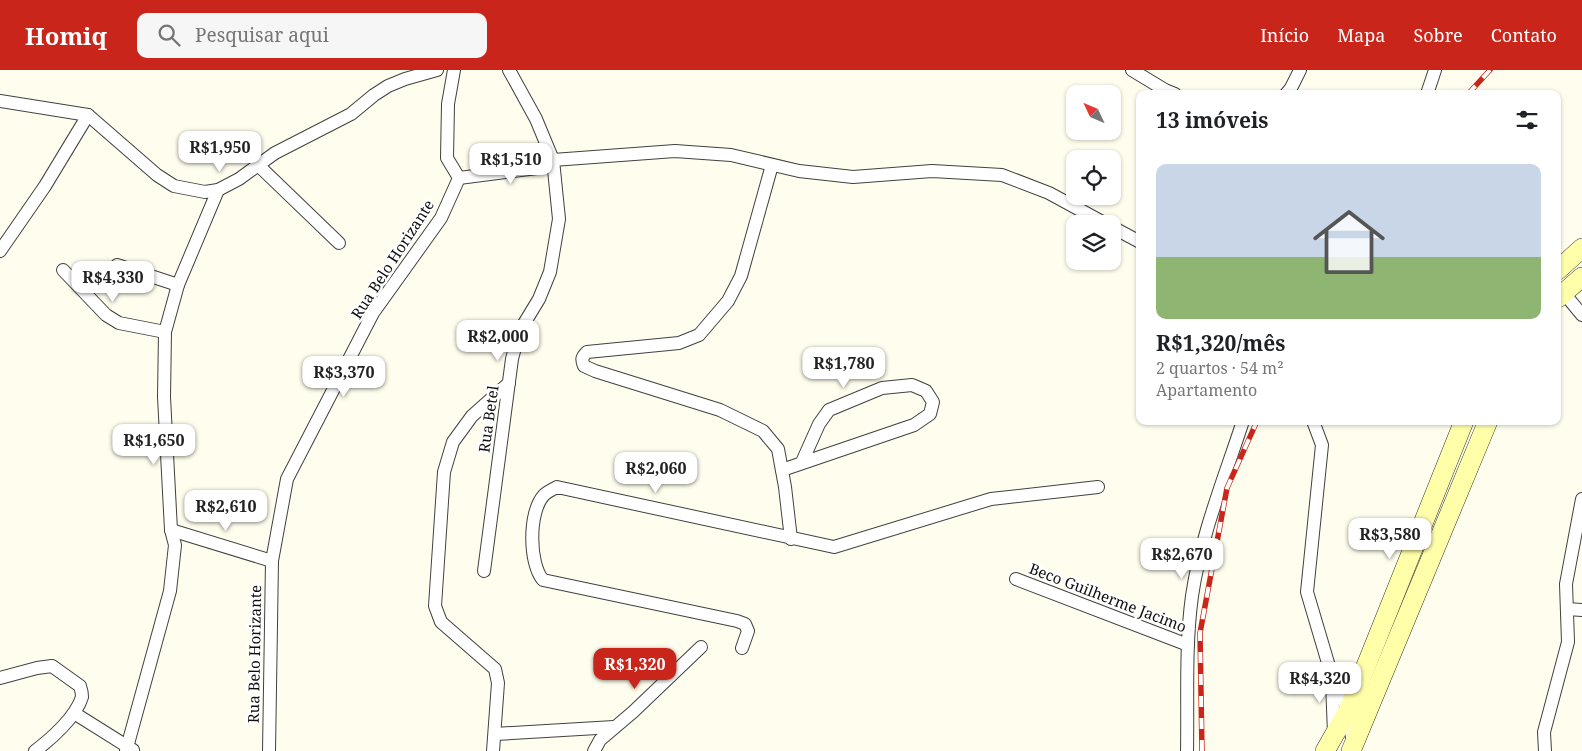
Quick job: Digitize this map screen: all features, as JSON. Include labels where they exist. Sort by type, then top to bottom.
[{"type":"main road","points":[[1561,267],[1582,248]]},
{"type":"main road","points":[[1561,294],[1582,278]]},
{"type":"main road","points":[[1325,751],[1348,711],[1462,425]]},
{"type":"main road","points":[[1352,749],[1486,425]]},
{"type":"street","points":[[0,101],[88,116],[158,175],[174,186],[205,192],[218,190],[239,179],[275,153],[350,114],[388,86],[437,70]]},
{"type":"street","points":[[454,70],[448,104],[447,158],[459,178],[537,168],[552,160],[675,151],[731,155],[799,171],[853,177],[932,171],[1002,175],[1049,193],[1089,215]]},
{"type":"street","name":"Rua Betel","points":[[484,571],[512,359],[519,332],[539,299],[550,272],[559,219],[552,160],[536,119],[509,70]]},
{"type":"street","points":[[1132,70],[1165,90]]},
{"type":"street","points":[[1289,90],[1300,70]]},
{"type":"street","points":[[1428,90],[1435,70]]},
{"type":"street","points":[[0,251],[45,186],[88,116]]},
{"type":"street","points":[[258,164],[339,243]]},
{"type":"street","points":[[772,165],[741,276],[728,301],[699,335],[679,343],[587,352],[582,360],[584,366],[595,372],[720,410],[763,431],[778,449],[791,539]]},
{"type":"street","name":"Rua Belo Horizante","points":[[269,751],[272,561],[287,479],[373,313],[441,218],[459,178]]},
{"type":"street","points":[[74,713],[129,750],[170,591],[175,545],[171,530],[164,397],[165,332],[178,285],[218,190]]},
{"type":"street","points":[[1121,232],[1136,240]]},
{"type":"street","points":[[117,265],[178,285]]},
{"type":"street","points":[[63,270],[113,320],[165,332]]},
{"type":"street","points":[[1561,296],[1582,315]]},
{"type":"street","points":[[493,751],[498,683],[495,669],[441,622],[435,606],[444,472],[453,442],[472,416],[509,383]]},
{"type":"street","points":[[782,470],[914,425],[930,414],[933,402],[926,391],[912,385],[882,388],[829,410],[818,424],[802,462]]},
{"type":"street","points":[[1187,751],[1186,664],[1192,595],[1210,518],[1242,425]]},
{"type":"street","points":[[1314,425],[1322,445],[1308,592],[1331,673],[1348,711],[1352,749]]},
{"type":"street","points":[[742,648],[748,630],[744,624],[737,621],[543,580],[537,574],[532,541],[535,512],[544,495],[557,487],[834,547],[991,499],[1098,487]]},
{"type":"street","points":[[1545,751],[1544,732],[1568,642],[1566,584],[1582,499]]},
{"type":"street","points":[[171,530],[272,561]]},
{"type":"street","name":"Beco Guilherme Jacimo","points":[[1016,579],[1188,645]]},
{"type":"street","points":[[1567,609],[1582,610]]},
{"type":"street","points":[[594,751],[600,740],[633,712],[701,647]]},
{"type":"street","points":[[0,678],[52,666],[80,686],[82,696],[74,713],[48,741],[35,751]]},
{"type":"street","points":[[1331,673],[1334,734]]},
{"type":"street","points":[[495,734],[614,727]]},
{"type":"railway","points":[[1472,90],[1490,70]]},
{"type":"railway","points":[[1202,751],[1200,633],[1227,488],[1255,425]]}]
